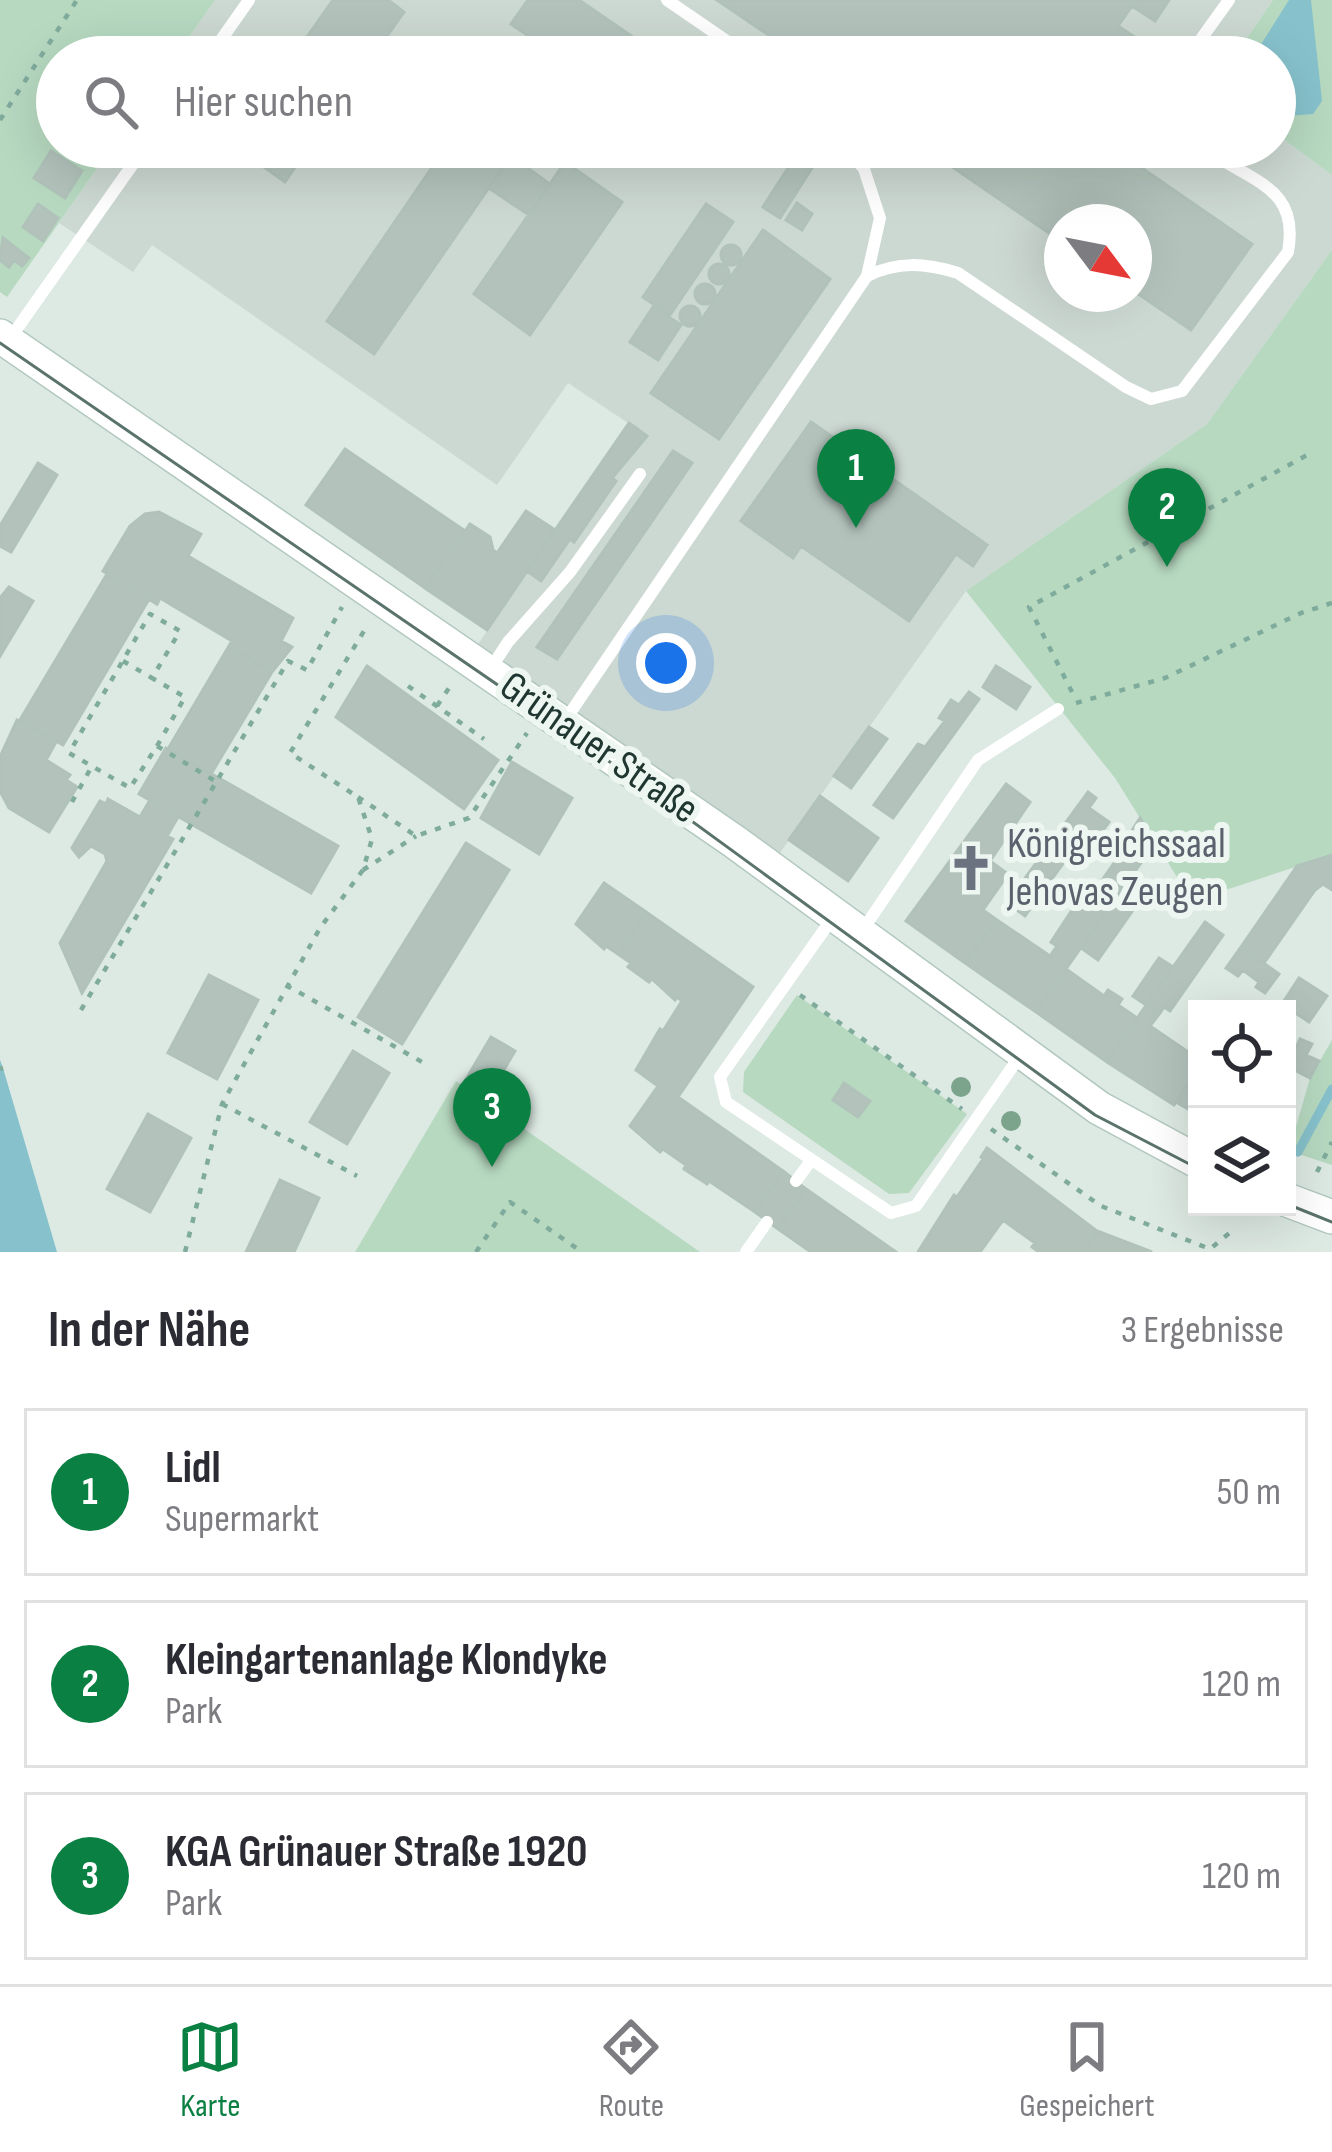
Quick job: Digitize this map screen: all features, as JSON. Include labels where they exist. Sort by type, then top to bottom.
[{"type":"main road","name":"Grünauer Straße","points":[[4,338],[849,922],[1099,1108],[1188,1156]]},
{"type":"main road","points":[[1296,1203],[1332,1217]]},
{"type":"lane","points":[[224,36],[249,0]]},
{"type":"lane","points":[[667,0],[719,36]]},
{"type":"lane","points":[[1203,36],[1229,0]]},
{"type":"lane","points":[[4,338],[129,168]]},
{"type":"lane","points":[[563,723],[867,276],[880,218],[862,168]]},
{"type":"lane","points":[[867,276],[892,264],[934,266],[958,273],[1126,387],[1151,399],[1182,392],[1288,252],[1292,225],[1282,199],[1234,168]]},
{"type":"lane","points":[[489,671],[508,642],[570,572],[640,474]]},
{"type":"lane","points":[[1022,1052],[916,1206],[890,1214],[726,1102],[720,1078],[785,985],[849,922],[978,760],[1058,709]]},
{"type":"lane","points":[[796,1181],[810,1162]]},
{"type":"lane","points":[[746,1252],[766,1222]]},
{"type":"path","points":[[54,36],[77,0]]},
{"type":"path","points":[[0,120],[36,64]]},
{"type":"path","points":[[1077,703],[1029,607],[1309,454]]},
{"type":"path","points":[[81,1010],[288,661],[307,670],[346,600]]},
{"type":"path","points":[[1058,709],[1165,679],[1300,613],[1332,603]]},
{"type":"path","points":[[122,662],[152,679],[185,697],[130,788],[69,753],[122,662],[150,614],[180,631],[152,679]]},
{"type":"path","points":[[372,618],[290,753],[416,836]]},
{"type":"path","points":[[436,706],[452,682]]},
{"type":"path","points":[[408,686],[484,739]]},
{"type":"path","points":[[185,1252],[222,1104],[320,928],[363,871],[416,836],[469,818],[524,737]]},
{"type":"path","points":[[157,746],[215,782]]},
{"type":"path","points":[[72,802],[92,766]]},
{"type":"path","points":[[358,797],[372,839],[363,871]]},
{"type":"path","points":[[286,985],[422,1063]]},
{"type":"path","points":[[785,985],[1101,1206],[1210,1249],[1233,1230]]},
{"type":"path","points":[[222,1104],[357,1176]]},
{"type":"path","points":[[1316,1172],[1332,1142]]},
{"type":"path","points":[[476,1252],[510,1202],[582,1252]]},
{"type":"shaded area","points":[[215,0],[1273,0],[1248,36],[190,36]]},
{"type":"shaded area","points":[[1296,148],[1332,175],[1332,250],[1207,424],[966,591],[779,854],[476,647],[628,423],[568,383],[497,485],[152,245],[133,272],[59,223],[97,168],[1296,168]]},
{"type":"green space","points":[[0,0],[215,0],[190,36],[36,36],[36,168],[97,168],[7,297],[0,292]]},
{"type":"green space","points":[[1273,0],[1332,0],[1332,175],[1296,148],[1296,36],[1248,36]]},
{"type":"green space","points":[[1332,250],[1332,855],[1192,901],[1115,778],[966,591],[1207,424]]},
{"type":"green space","points":[[797,995],[967,1114],[909,1193],[889,1194],[743,1092],[744,1072]]},
{"type":"green space","points":[[1332,1040],[1332,1165],[1296,1153],[1296,1127],[1310,1078]]},
{"type":"green space","points":[[456,1081],[700,1252],[355,1252]]},
{"type":"water","points":[[1289,0],[1311,0],[1322,101],[1313,114],[1296,115],[1296,36],[1266,36]]},
{"type":"water","points":[[0,1060],[3,1068],[57,1252],[0,1252]]},
{"type":"building","points":[[333,0],[388,0],[404,12],[387,36],[308,36]]},
{"type":"building","points":[[528,0],[579,0],[631,36],[529,36],[511,24]]},
{"type":"building","points":[[717,0],[1169,0],[1155,21],[1132,6],[1118,26],[1133,36],[770,36]]},
{"type":"building","points":[[40,168],[82,171],[65,198],[34,178]]},
{"type":"building","points":[[265,168],[295,168],[285,182]]},
{"type":"building","points":[[432,168],[502,168],[374,354],[327,321]]},
{"type":"building","points":[[503,168],[528,168],[550,184],[529,215],[489,188]]},
{"type":"building","points":[[561,168],[574,168],[622,202],[530,335],[474,294]]},
{"type":"building","points":[[788,168],[812,168],[780,218],[763,207]]},
{"type":"building","points":[[954,168],[1142,168],[1252,244],[1191,330],[1152,303],[1152,204],[1044,204],[1044,230]]},
{"type":"building","points":[[797,203],[812,214],[802,230],[786,220]]},
{"type":"building","points":[[38,204],[58,218],[43,241],[23,227]]},
{"type":"building","points":[[706,204],[733,222],[670,315],[643,297]]},
{"type":"building","points":[[763,230],[830,279],[719,439],[651,393]]},
{"type":"building","points":[[3,238],[29,258],[22,266],[14,260],[9,267],[0,260]]},
{"type":"building","points":[[731,245],[741,255],[731,265],[721,255]]},
{"type":"building","points":[[719,264],[729,274],[719,284],[709,274]]},
{"type":"building","points":[[705,284],[715,294],[705,304],[695,294]]},
{"type":"building","points":[[690,306],[700,316],[690,326],[680,316]]},
{"type":"building","points":[[653,307],[681,325],[658,360],[630,342]]},
{"type":"building","points":[[811,422],[987,545],[973,566],[956,554],[909,621],[801,546],[793,558],[741,521]]},
{"type":"building","points":[[629,423],[647,436],[612,478],[616,481],[574,542],[570,539],[541,581],[527,571]]},
{"type":"building","points":[[345,449],[465,531],[425,588],[306,505]]},
{"type":"building","points":[[673,451],[692,463],[557,659],[537,647]]},
{"type":"building","points":[[38,463],[57,475],[11,552],[0,546],[0,526]]},
{"type":"building","points":[[526,511],[555,530],[487,630],[425,588],[470,524],[490,537],[497,553]]},
{"type":"building","points":[[159,512],[201,534],[188,556],[293,618],[281,641],[292,647],[272,672],[229,646],[232,641],[103,571],[130,526],[145,514]]},
{"type":"building","points":[[107,574],[149,599],[63,745],[20,720]]},
{"type":"building","points":[[9,587],[33,601],[0,656],[0,598]]},
{"type":"building","points":[[229,646],[272,672],[211,774],[168,749]]},
{"type":"building","points":[[367,666],[498,760],[464,809],[336,717]]},
{"type":"building","points":[[996,666],[1030,687],[1016,709],[983,687]]},
{"type":"building","points":[[969,692],[979,699],[893,818],[874,805],[918,744],[925,747],[945,721],[939,718],[951,700],[959,705]]},
{"type":"building","points":[[17,720],[56,742],[46,760],[70,775],[66,780],[77,787],[49,832],[9,808],[0,791],[0,757]]},
{"type":"building","points":[[869,727],[887,739],[851,788],[834,776]]},
{"type":"building","points":[[166,748],[338,846],[311,893],[139,794]]},
{"type":"building","points":[[512,762],[572,798],[539,854],[481,818]]},
{"type":"building","points":[[1006,784],[1030,802],[990,861],[1008,874],[983,910],[997,920],[965,963],[906,921]]},
{"type":"building","points":[[1088,792],[1096,798],[1089,808],[1109,822],[1098,837],[1088,829],[1025,916],[1007,903]]},
{"type":"building","points":[[820,796],[878,838],[848,881],[789,840]]},
{"type":"building","points":[[108,799],[140,817],[150,800],[178,817],[167,836],[173,839],[82,993],[60,943],[107,861],[105,854],[91,846],[79,857],[72,848],[100,801],[106,804]]},
{"type":"building","points":[[1140,818],[1156,842],[1105,913],[1088,900]]},
{"type":"building","points":[[466,843],[509,870],[402,1044],[358,1017]]},
{"type":"building","points":[[1332,855],[1332,890],[1323,884],[1315,890],[1264,963],[1241,947],[1297,866]]},
{"type":"building","points":[[604,883],[646,912],[618,954],[604,949],[576,924]]},
{"type":"building","points":[[1123,888],[1140,900],[1098,960],[1081,948]]},
{"type":"building","points":[[1082,895],[1105,913],[1036,1012],[965,963],[997,920],[1050,956],[1057,946],[1051,942]]},
{"type":"building","points":[[646,912],[753,987],[678,1097],[783,1171],[755,1212],[684,1169],[686,1165],[663,1149],[660,1152],[630,1126],[658,1086],[636,1070],[682,1001],[628,967],[631,963],[618,954]]},
{"type":"building","points":[[1205,922],[1223,935],[1170,1011],[1164,1007],[1160,1013],[1147,1004]]},
{"type":"building","points":[[1241,947],[1279,974],[1265,993],[1243,970],[1238,976],[1226,968]]},
{"type":"building","points":[[1159,958],[1173,967],[1146,1005],[1133,996]]},
{"type":"building","points":[[1066,969],[1104,996],[1108,990],[1122,999],[1118,1005],[1137,1018],[1107,1062],[1036,1012]]},
{"type":"building","points":[[209,975],[258,1000],[217,1079],[168,1053]]},
{"type":"building","points":[[1299,978],[1327,996],[1309,1022],[1296,1013],[1296,1000],[1285,1000]]},
{"type":"building","points":[[1147,1004],[1160,1013],[1150,1026],[1188,1052],[1188,1084],[1174,1105],[1107,1062]]},
{"type":"building","points":[[491,1037],[515,1051],[489,1095],[465,1081]]},
{"type":"building","points":[[1300,1039],[1312,1044],[1306,1055],[1319,1061],[1310,1078],[1296,1071]]},
{"type":"building","points":[[353,1051],[389,1073],[347,1144],[310,1122]]},
{"type":"building","points":[[844,1083],[870,1101],[858,1117],[833,1100]]},
{"type":"building","points":[[1188,1084],[1188,1109],[1176,1102]]},
{"type":"building","points":[[148,1114],[191,1138],[150,1212],[107,1189]]},
{"type":"building","points":[[987,1148],[1097,1231],[1084,1252],[1039,1252],[1032,1247],[1035,1243],[1003,1220],[980,1252],[918,1252]]},
{"type":"building","points":[[783,1171],[806,1189],[778,1229],[755,1212]]},
{"type":"building","points":[[280,1180],[319,1198],[294,1252],[246,1252]]},
{"type":"building","points":[[806,1189],[896,1252],[811,1252],[778,1229]]},
{"type":"building","points":[[1097,1231],[1152,1252],[1084,1252]]},
{"type":"waterway","points":[[1298,1152],[1332,1089]]},
{"type":"tram line","points":[[0,343],[623,771],[1095,1115],[1188,1163]]},
{"type":"tram line","points":[[1296,1208],[1332,1222]]},
{"type":"place","name":"Lidl","points":[[856,528]]},
{"type":"place","name":"Kleingartenanlage Klondyke","points":[[1167,567]]},
{"type":"place","name":"Königreichssaal Jehovas Zeugen","points":[[971,868]]},
{"type":"place","name":"KGA Grünauer Straße 1920","points":[[492,1167]]}]
